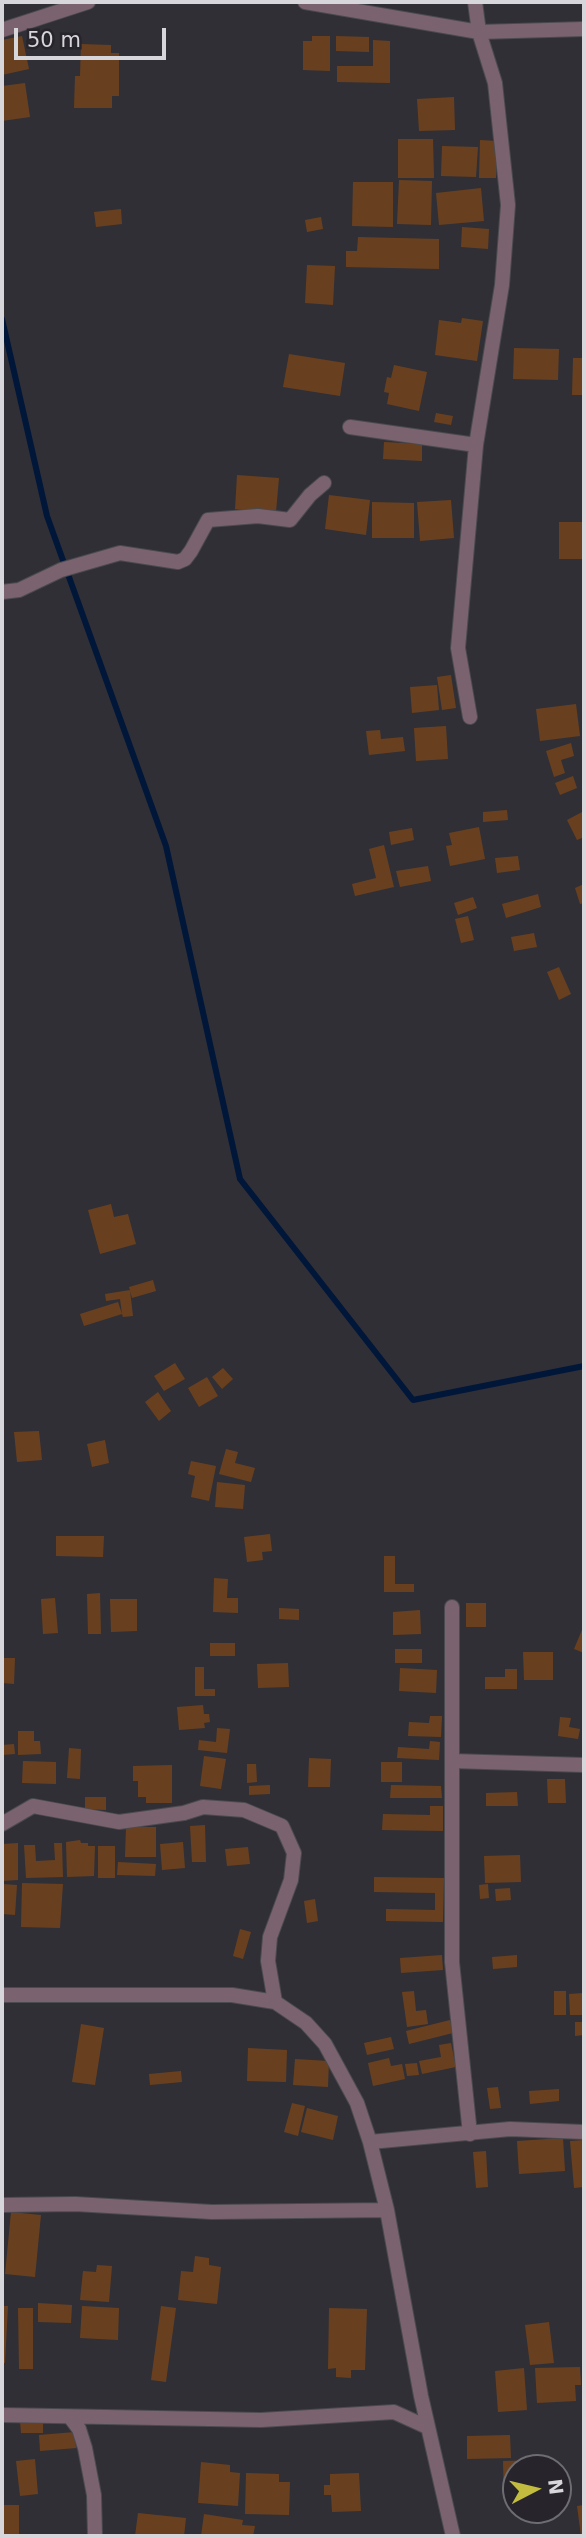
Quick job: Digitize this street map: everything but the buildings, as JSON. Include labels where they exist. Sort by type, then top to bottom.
[{"type":"street","points":[[2,30],[88,2]]},
{"type":"street","points":[[305,2],[480,32],[584,29]]},
{"type":"street","points":[[470,717],[458,648],[475,445],[502,285],[508,205],[495,83],[480,32],[475,2]]},
{"type":"street","points":[[350,427],[475,445]]},
{"type":"street","points":[[2,592],[19,590],[66,569],[120,553],[178,562],[185,559],[191,551],[208,520],[258,516],[290,520],[310,495],[324,483]]},
{"type":"street","points":[[452,1607],[452,1962],[470,2134]]},
{"type":"street","points":[[452,1761],[584,1765]]},
{"type":"street","points":[[2,1824],[33,1806],[119,1822],[184,1813],[203,1807],[244,1810],[282,1826],[294,1853],[291,1880],[270,1937],[268,1961],[275,2002]]},
{"type":"street","points":[[2,1995],[232,1995],[275,2002],[306,2022],[325,2044],[357,2103],[370,2143],[387,2210],[427,2427],[453,2536]]},
{"type":"street","points":[[370,2143],[510,2129],[584,2132]]},
{"type":"street","points":[[2,2205],[75,2204],[212,2212],[387,2210]]},
{"type":"street","points":[[394,2413],[421,2396]]},
{"type":"street","points":[[2,2415],[261,2420],[394,2413],[427,2427]]},
{"type":"street","points":[[70,2417],[79,2429],[85,2448],[94,2495],[95,2536]]},
{"type":"waterway","points":[[2,319],[47,516],[166,846],[240,1179],[413,1400],[584,1366]]}]
